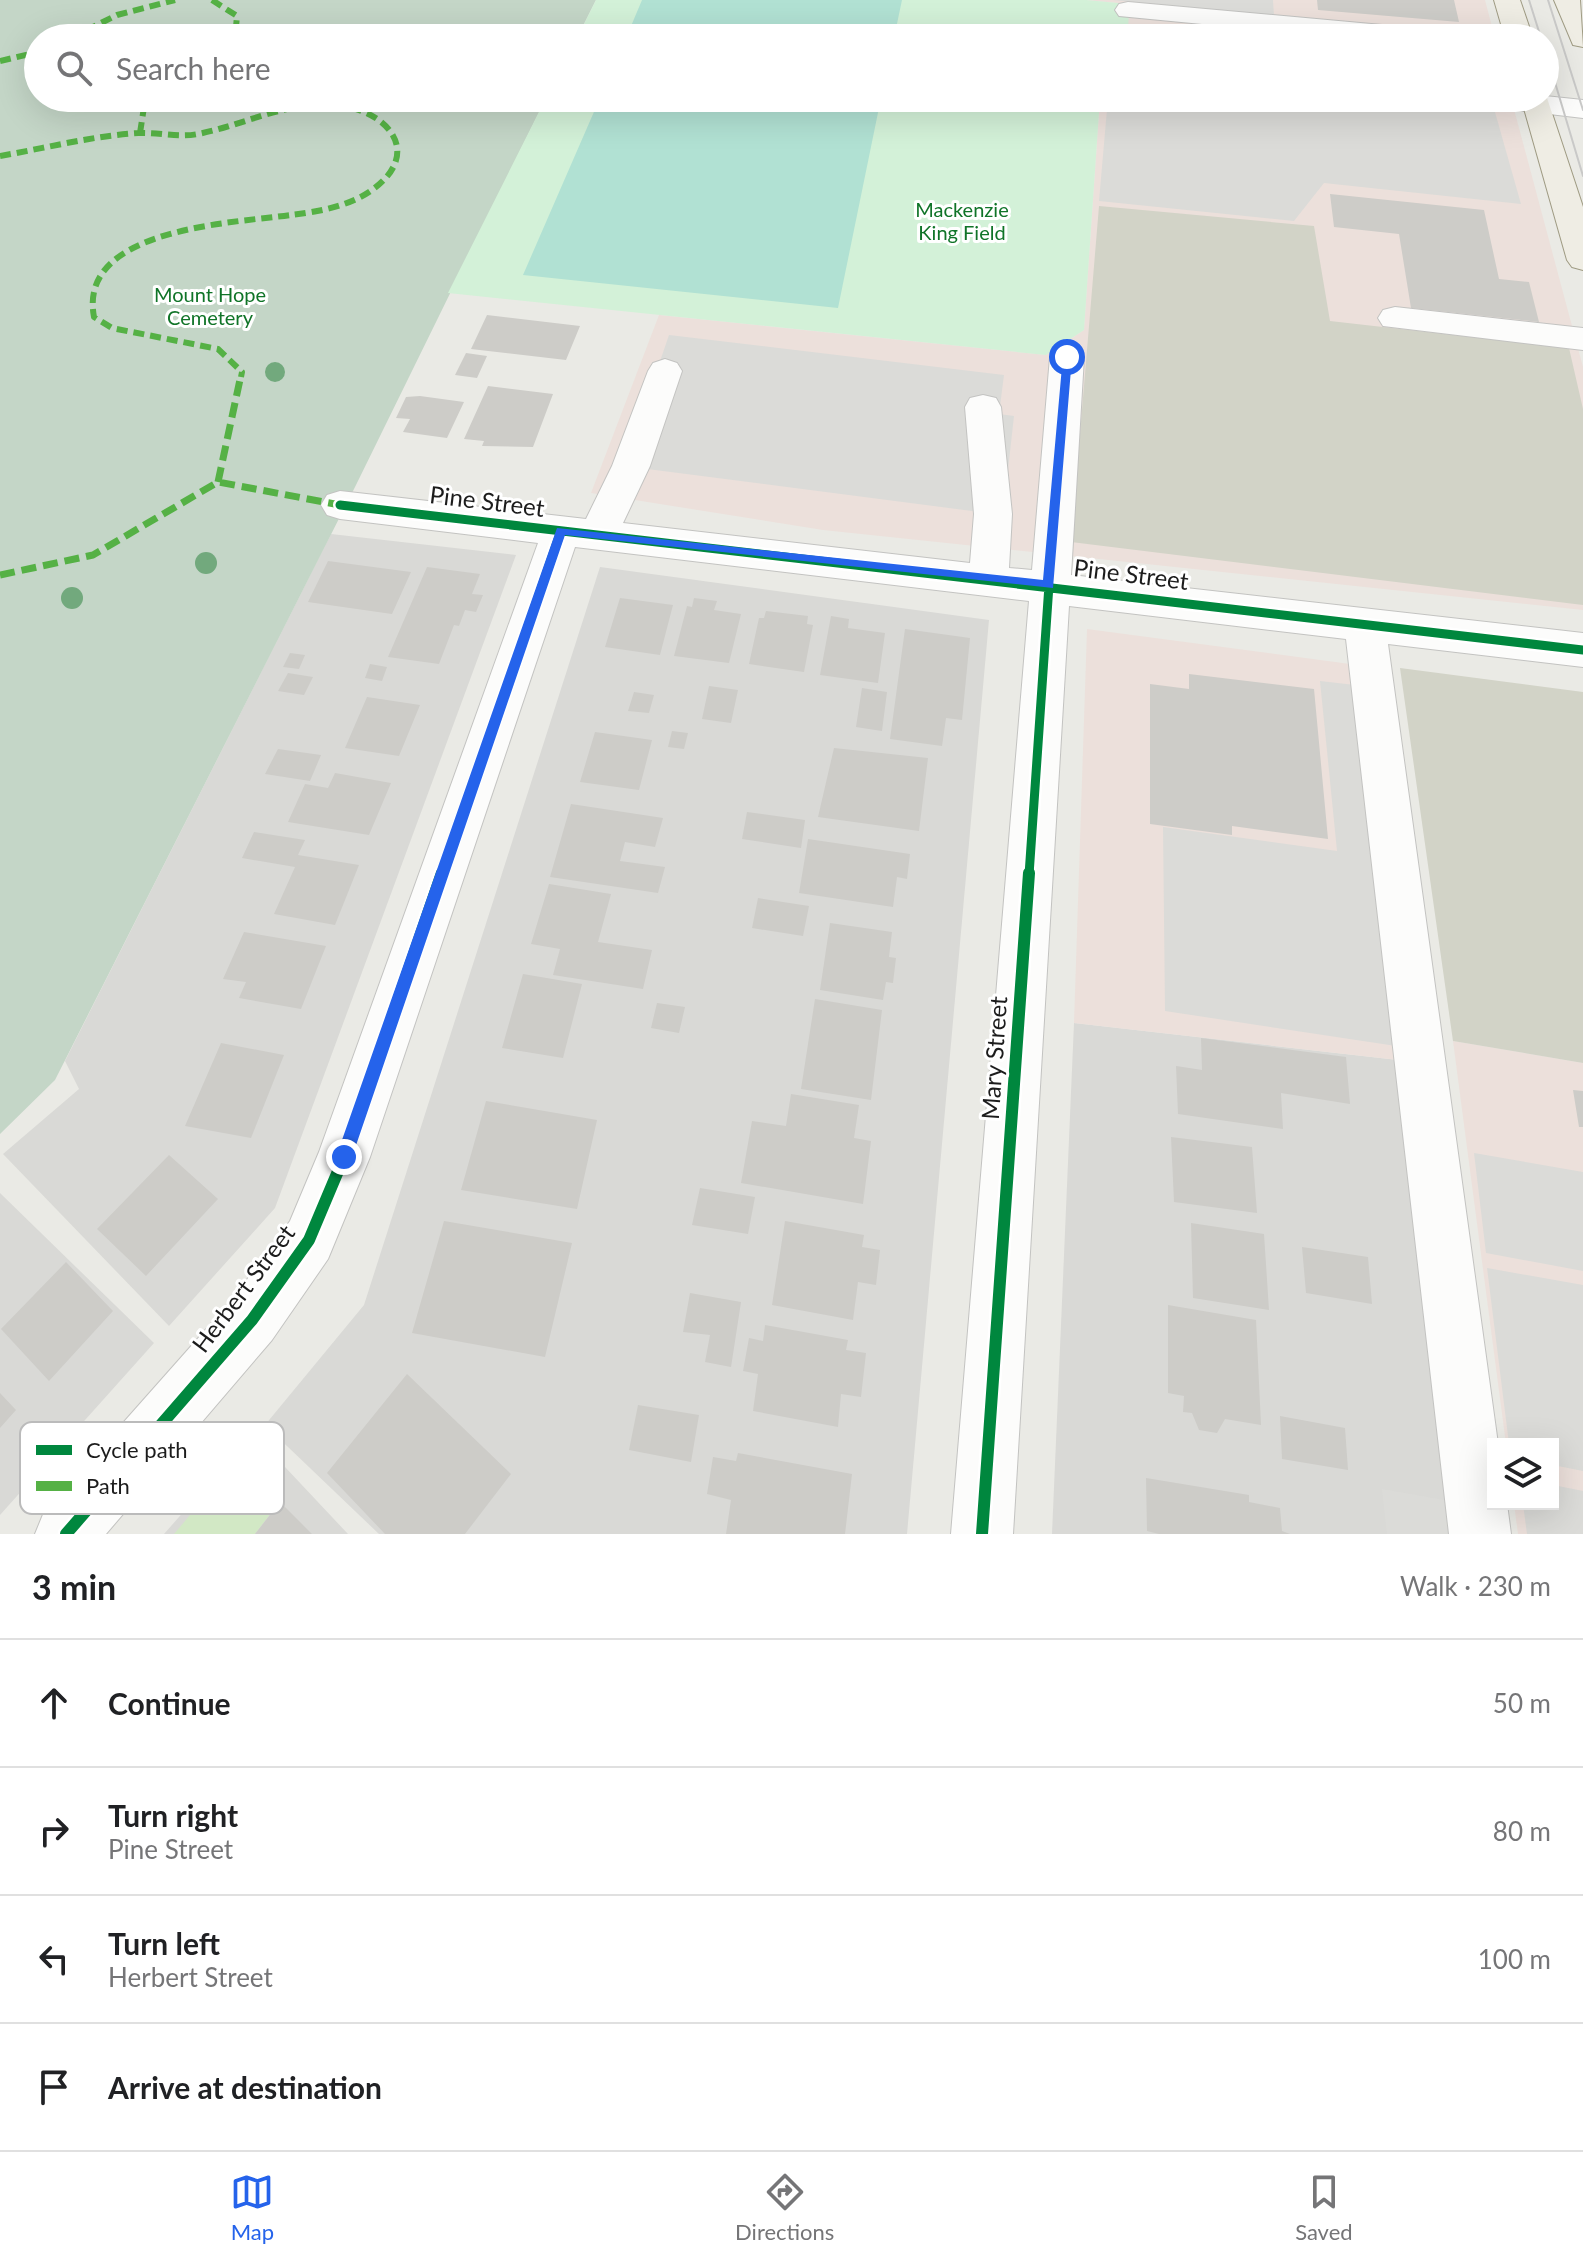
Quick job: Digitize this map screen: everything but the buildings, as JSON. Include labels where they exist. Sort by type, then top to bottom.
[{"type":"main road","points":[[1507,0],[1515,24]]},
{"type":"main road","points":[[1567,0],[1583,39]]},
{"type":"main road","points":[[1539,112],[1583,260]]},
{"type":"street","points":[[1128,10],[1282,24]]},
{"type":"street","points":[[1559,105],[1583,109]]},
{"type":"street","points":[[1395,318],[1583,339]]},
{"type":"street","name":"Mary Street","points":[[982,1534],[1067,357]]},
{"type":"street","name":"Herbert Street","points":[[163,1422],[252,1320],[309,1240],[344,1157],[579,533],[641,440],[665,371]]},
{"type":"street","points":[[983,407],[993,514],[989,578]]},
{"type":"street","name":"Pine Street","points":[[340,505],[989,578],[1583,650]]},
{"type":"street","points":[[1365,623],[1480,1534]]},
{"type":"street","name":"Herbert Street","points":[[66,1534],[83,1514]]},
{"type":"shaded area","points":[[1086,0],[1485,0],[1491,24],[1128,24],[1128,4]]},
{"type":"shaded area","points":[[1113,0],[1273,0],[1274,16]]},
{"type":"shaded area","points":[[1099,112],[1515,112],[1583,367],[1583,610],[823,530],[591,493],[659,315],[1046,355],[1084,330]]},
{"type":"shaded area","points":[[1107,112],[1495,112],[1521,204],[1324,183],[1294,221],[1099,201]]},
{"type":"shaded area","points":[[1099,206],[1314,226],[1330,321],[1569,348],[1583,409],[1583,605],[1071,542]]},
{"type":"shaded area","points":[[669,335],[1004,375],[999,414],[1014,416],[1003,515],[624,466]]},
{"type":"shaded area","points":[[331,534],[516,555],[275,1208],[169,1326],[3,1154],[79,1089],[65,1061]]},
{"type":"shaded area","points":[[600,567],[989,620],[907,1534],[379,1534],[284,1443],[284,1422],[267,1422],[364,1305]]},
{"type":"shaded area","points":[[1087,629],[1350,664],[1398,1060],[1074,1023]]},
{"type":"shaded area","points":[[1400,668],[1583,692],[1583,1063],[1453,1041]]},
{"type":"shaded area","points":[[1320,681],[1355,685],[1396,1046],[1165,1011],[1163,827],[1337,851]]},
{"type":"shaded area","points":[[1074,1023],[1398,1060],[1456,1534],[1052,1534]]},
{"type":"shaded area","points":[[1453,1041],[1583,1063],[1583,1534],[1518,1534],[1515,1510],[1559,1510],[1559,1438],[1505,1438]]},
{"type":"shaded area","points":[[1474,1153],[1583,1172],[1583,1271],[1486,1253]]},
{"type":"shaded area","points":[[0,1193],[154,1343],[83,1422],[20,1422],[20,1493],[0,1515]]},
{"type":"shaded area","points":[[1487,1268],[1583,1285],[1583,1471],[1559,1466],[1559,1438],[1508,1438]]},
{"type":"shaded area","points":[[284,1466],[348,1534],[164,1534],[182,1514],[284,1514]]},
{"type":"shaded area","points":[[1559,1486],[1583,1491],[1583,1534],[1527,1534],[1524,1510],[1559,1510]]},
{"type":"shaded area","points":[[1382,1489],[1461,1503],[1465,1534],[1387,1534]]},
{"type":"green space","name":"Mount Hope Cemetery","points":[[0,0],[596,0],[584,24],[24,24],[24,112],[539,112],[356,485],[55,1080],[0,1134]]},
{"type":"green space","points":[[596,0],[1086,0],[1129,4],[1128,24],[584,24]]},
{"type":"green space","points":[[642,0],[902,0],[897,24],[632,24]]},
{"type":"green space","name":"Mackenzie King Field","points":[[539,112],[1099,112],[1084,330],[1046,355],[448,293]]},
{"type":"green space","points":[[594,112],[878,112],[838,308],[523,275]]},
{"type":"green space","points":[[191,1514],[270,1514],[255,1534],[174,1534]]},
{"type":"tram line","points":[[1529,0],[1537,24]]},
{"type":"tram line","points":[[1548,0],[1556,24]]},
{"type":"tram line","points":[[1559,35],[1583,110]]},
{"type":"tram line","points":[[1559,96],[1583,176]]},
{"type":"marked path","points":[[99,24],[117,15],[175,0]]},
{"type":"marked path","points":[[212,0],[237,16],[236,24]]},
{"type":"marked path","points":[[0,61],[24,55]]},
{"type":"marked path","points":[[140,133],[143,112]]},
{"type":"marked path","points":[[0,156],[121,135],[196,135],[276,112]]},
{"type":"marked path","points":[[218,482],[242,372],[218,349],[112,328],[94,317],[90,296],[109,265],[137,245],[173,233],[215,225],[302,214],[340,205],[372,190],[393,167],[398,154],[397,142],[383,122],[365,112]]},
{"type":"marked path","points":[[0,575],[93,555],[218,482],[340,505]]},
{"type":"cycle path","points":[[340,505],[1583,650]]},
{"type":"cycle path","points":[[163,1422],[252,1320],[309,1240],[344,1157],[561,531]]},
{"type":"cycle path","points":[[982,1534],[1049,585]]},
{"type":"cycle path","points":[[66,1534],[83,1514]]},
{"type":"route","points":[[344,1157],[561,531],[1049,585],[1067,357]]}]
